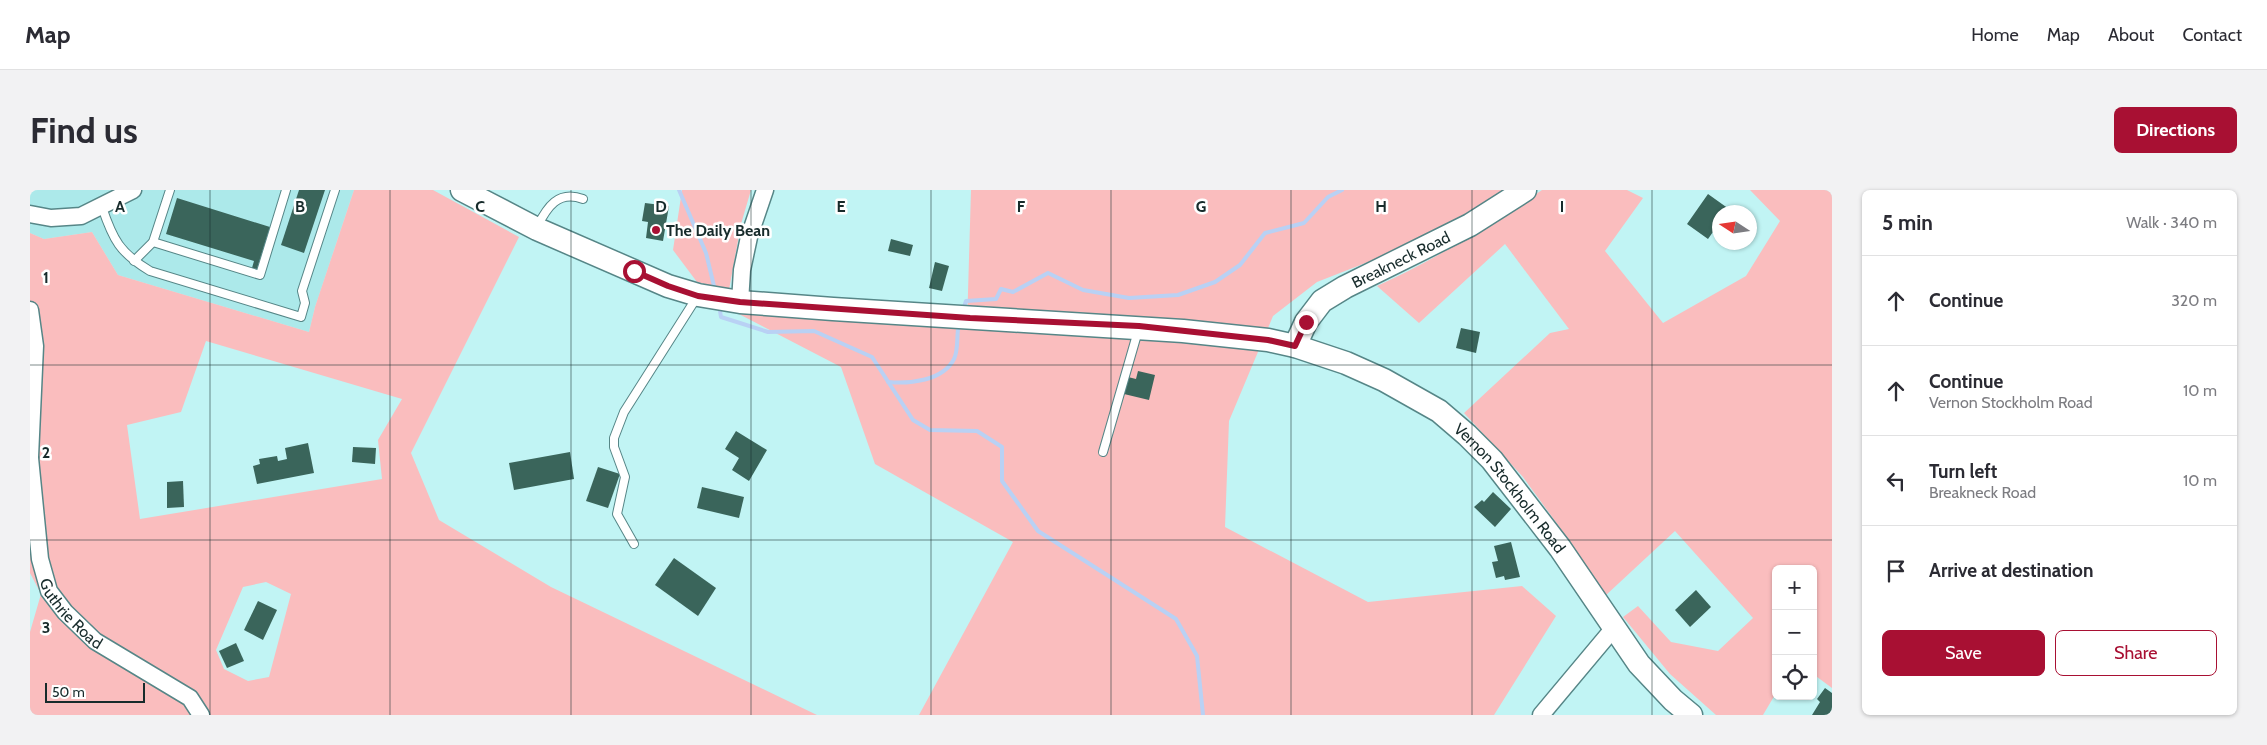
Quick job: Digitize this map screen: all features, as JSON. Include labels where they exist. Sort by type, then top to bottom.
[{"type":"main road","points":[[462,190],[540,222]]},
{"type":"main road","points":[[494,190],[540,222]]},
{"type":"main road","name":"Breakneck Road","points":[[1295,346],[1306,322],[1322,300],[1470,225],[1525,190]]},
{"type":"main road","name":"Vernon Stockholm Road","points":[[540,222],[634,271],[668,286],[698,296],[740,302],[961,317],[1139,326],[1268,340],[1295,346],[1346,363],[1384,380],[1439,411],[1467,435],[1514,487],[1560,548],[1639,664],[1673,700],[1691,715]]},
{"type":"street","points":[[30,214],[51,218],[81,216],[133,190]]},
{"type":"street","points":[[740,302],[742,270],[749,237],[765,190]]},
{"type":"street","name":"Guthrie Road","points":[[30,310],[35,346],[32,358],[30,457],[40,559],[49,591],[65,612],[96,641],[190,698],[201,715]]},
{"type":"street","points":[[1541,715],[1613,628]]},
{"type":"lane","points":[[134,261],[153,242],[170,190]]},
{"type":"lane","points":[[153,242],[260,275],[286,190]]},
{"type":"lane","points":[[102,207],[111,233],[120,248],[134,261],[150,271],[301,317],[305,303],[302,291],[335,190]]},
{"type":"lane","points":[[540,222],[557,198],[572,194],[583,198]]},
{"type":"lane","points":[[634,544],[617,514],[625,477],[614,447],[614,438],[624,412],[698,296]]},
{"type":"lane","points":[[1103,452],[1139,326]]},
{"type":"shaded area","points":[[30,190],[354,190],[315,307],[309,332],[118,275],[92,232],[44,239],[30,233]]},
{"type":"shaded area","points":[[354,190],[433,190],[519,237],[411,453],[439,520],[551,587],[817,715],[30,715],[30,632],[41,594],[30,573],[30,233],[44,239],[92,232],[118,275],[309,332],[315,307]],"holes":[[[206,341],[402,399],[378,440],[382,479],[140,519],[127,425],[181,412]],[[266,582],[291,594],[269,677],[248,681],[224,669],[216,650],[243,587]]]},
{"type":"shaded area","points":[[682,190],[751,190],[741,224],[729,290],[697,282],[673,250]]},
{"type":"shaded area","points":[[971,190],[1507,190],[1467,220],[1414,244],[1317,282],[1273,316],[1229,421],[1225,527],[1368,602],[1522,586],[1556,616],[1494,715],[919,715],[1013,542],[875,464],[841,367],[735,312],[967,327]]},
{"type":"shaded area","points":[[1542,190],[1627,190],[1643,198],[1605,251],[1663,323],[1746,276],[1780,221],[1750,190],[1832,190],[1832,688],[1817,677],[1817,565],[1772,565],[1772,700],[1763,715],[1716,715],[1670,674],[1623,617],[1638,606],[1671,642],[1718,651],[1753,618],[1675,531],[1605,596],[1571,543],[1523,477],[1464,413],[1550,333],[1569,329],[1505,244],[1419,323],[1377,286],[1420,265],[1502,217]]},
{"type":"building","points":[[299,190],[325,190],[304,253],[281,245]]},
{"type":"building","points":[[1708,194],[1723,205],[1712,205],[1712,233],[1708,239],[1687,224]]},
{"type":"building","points":[[177,198],[270,227],[257,269],[252,268],[254,261],[166,234]]},
{"type":"building","name":"The Daily Bean","points":[[645,203],[669,206],[663,241],[646,238],[648,222],[642,221]]},
{"type":"building","points":[[891,239],[913,245],[910,256],[888,251]]},
{"type":"building","points":[[935,262],[949,266],[942,291],[929,288]]},
{"type":"building","points":[[1461,328],[1480,332],[1476,353],[1456,348]]},
{"type":"building","points":[[1138,371],[1155,375],[1149,400],[1124,394],[1128,377],[1136,379]]},
{"type":"building","points":[[736,431],[767,450],[749,481],[732,470],[739,458],[725,449]]},
{"type":"building","points":[[308,443],[314,473],[257,484],[253,466],[260,464],[259,459],[277,456],[278,461],[287,459],[285,448]]},
{"type":"building","points":[[353,447],[376,448],[375,464],[352,462]]},
{"type":"building","points":[[570,452],[574,479],[514,490],[509,463]]},
{"type":"building","points":[[598,467],[620,474],[608,508],[586,501]]},
{"type":"building","points":[[183,481],[184,507],[167,508],[167,482]]},
{"type":"building","points":[[702,487],[744,497],[739,518],[697,508]]},
{"type":"building","points":[[1493,492],[1511,509],[1495,527],[1474,507],[1482,500],[1484,502]]},
{"type":"building","points":[[1511,542],[1520,577],[1505,580],[1504,576],[1496,578],[1492,562],[1498,561],[1494,546]]},
{"type":"building","points":[[674,558],[716,588],[698,616],[655,585]]},
{"type":"building","points":[[1696,590],[1711,607],[1690,627],[1675,610]]},
{"type":"building","points":[[258,601],[277,610],[263,640],[244,630]]},
{"type":"building","points":[[236,643],[244,661],[227,668],[219,651]]},
{"type":"building","points":[[1825,688],[1832,693],[1832,715],[1812,715],[1820,702],[1817,699]]},
{"type":"waterway","points":[[679,190],[706,253],[714,286]]},
{"type":"waterway","points":[[963,310],[966,301],[996,299],[1001,289],[1013,292],[1048,273],[1083,290],[1129,298],[1178,295],[1215,282],[1240,265],[1265,233],[1304,223],[1328,197],[1342,190]]},
{"type":"waterway","points":[[720,311],[721,317],[768,332],[814,331],[872,357],[913,420],[930,430],[977,431],[1002,447],[1002,481],[1038,531],[1176,619],[1197,656],[1203,715]]},
{"type":"waterway","points":[[888,382],[925,380],[942,372],[949,366],[956,355],[959,324]]},
{"type":"place","name":"The Daily Bean","points":[[656,230]]},
{"type":"route","points":[[634,271],[668,286],[698,296],[740,302],[970,318],[1139,326],[1268,340],[1295,346],[1306,322]]}]
